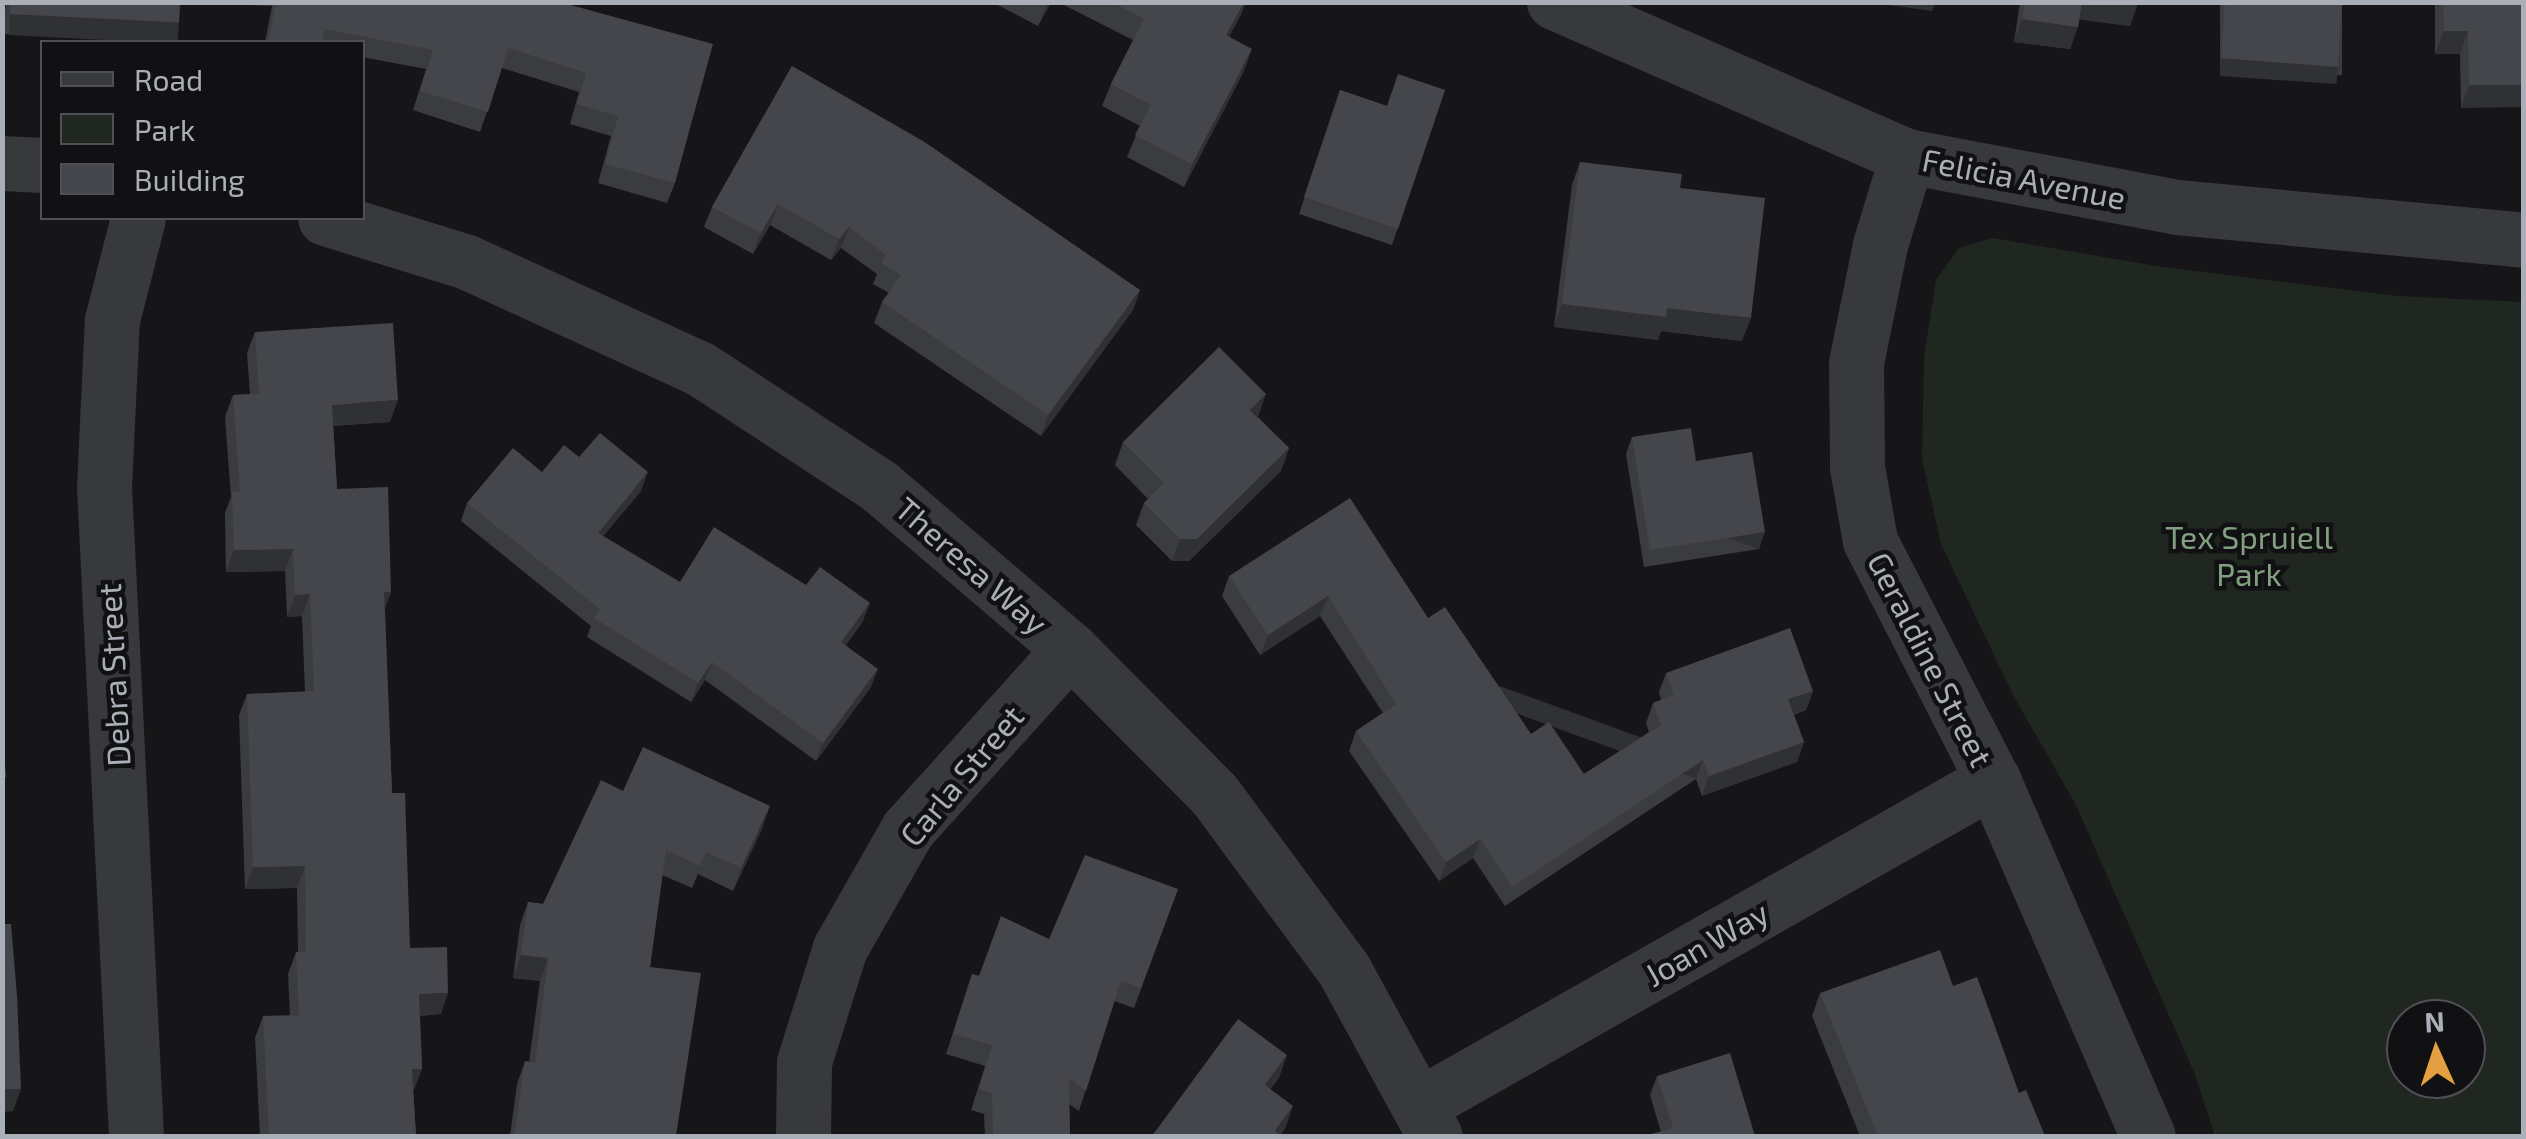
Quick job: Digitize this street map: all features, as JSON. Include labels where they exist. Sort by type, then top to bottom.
[{"type":"street","name":"Felicia Avenue","points":[[1554,2],[1907,156],[2177,207],[2524,240]]},
{"type":"street","name":"Geraldine Street","points":[[1907,156],[1880,245],[1856,364],[1857,467],[1870,541],[1993,780],[2148,1136]]},
{"type":"street","points":[[2,163],[40,165]]},
{"type":"street","name":"Debra Street","points":[[136,1136],[104,486],[112,320],[137,220]]},
{"type":"street","name":"Theresa Way","points":[[331,220],[467,262],[700,368],[878,484],[1070,649],[1214,794],[1344,970],[1427,1121]]},
{"type":"street","name":"Carla Street","points":[[803,1136],[804,1062],[840,948],[908,829],[1070,649]]},
{"type":"street","name":"Joan Way","points":[[1427,1121],[1993,780]]},
{"type":"green space","name":"Tex Spruiell Park","points":[[1992,238],[2163,267],[2398,296],[2523,302],[2523,1136],[2215,1136],[2194,1072],[2075,803],[2013,695],[1941,544],[1922,459],[1924,357],[1936,280],[1959,248]]},
{"type":"building","points":[[11,2],[180,2],[179,22],[10,14]]},
{"type":"building","points":[[276,2],[568,2],[713,44],[675,183],[605,164],[618,116],[577,104],[586,73],[508,48],[488,112],[420,91],[433,50],[325,29],[322,40],[268,40]]},
{"type":"building","points":[[1112,2],[1244,2],[1226,35],[1252,49],[1192,164],[1135,135],[1151,105],[1111,84],[1144,19]]},
{"type":"building","points":[[2025,2],[2082,2],[2078,27],[2022,19]]},
{"type":"building","points":[[2225,2],[2342,2],[2338,67],[2221,58]]},
{"type":"building","points":[[2443,2],[2524,2],[2524,85],[2469,85],[2468,31],[2444,31]]},
{"type":"building","points":[[792,66],[923,141],[1140,290],[1048,415],[882,302],[901,275],[881,263],[886,255],[849,227],[839,239],[778,204],[761,233],[712,207]]},
{"type":"building","points":[[1398,74],[1445,90],[1398,229],[1304,197],[1340,90],[1387,106]]},
{"type":"building","points":[[1580,162],[1682,174],[1680,188],[1765,198],[1751,318],[1667,308],[1666,317],[1562,304]]},
{"type":"building","points":[[393,323],[398,400],[332,405],[337,489],[388,487],[391,592],[384,592],[392,793],[405,793],[410,948],[447,947],[448,993],[419,994],[422,1069],[412,1069],[416,1136],[269,1136],[263,1016],[299,1015],[296,952],[306,952],[305,866],[253,867],[247,694],[314,691],[310,594],[295,595],[293,549],[234,550],[232,492],[240,491],[233,395],[259,394],[255,332]]},
{"type":"building","points":[[1219,347],[1266,394],[1250,410],[1289,448],[1197,539],[1180,539],[1144,503],[1164,483],[1123,442]]},
{"type":"building","points":[[1691,428],[1696,461],[1752,452],[1765,532],[1650,550],[1632,437]]},
{"type":"building","points":[[600,433],[648,472],[598,533],[680,582],[714,527],[806,585],[820,567],[870,603],[841,642],[878,669],[823,743],[712,662],[698,683],[594,618],[600,609],[467,503],[513,448],[542,472],[564,445],[579,457]]},
{"type":"building","points":[[1350,498],[1428,618],[1445,607],[1531,734],[1549,722],[1584,774],[1661,725],[1653,703],[1674,695],[1666,673],[1790,628],[1813,691],[1788,699],[1804,742],[1709,776],[1703,760],[1512,887],[1480,839],[1446,862],[1356,731],[1396,704],[1328,596],[1268,635],[1229,576]]},
{"type":"building","points":[[2,724],[6,777],[2,777]]},
{"type":"building","points":[[643,747],[770,806],[741,868],[706,852],[700,866],[666,850],[650,967],[701,973],[676,1136],[514,1136],[525,1061],[535,1063],[548,958],[521,955],[528,902],[543,904],[601,780],[623,791]]},
{"type":"building","points":[[1085,855],[1178,889],[1141,988],[1121,981],[1086,1091],[1069,1078],[1070,1136],[993,1136],[992,1093],[979,1089],[992,1045],[953,1034],[972,974],[979,976],[1001,916],[1049,939]]},
{"type":"building","points":[[2,924],[11,924],[21,1089],[2,1090]]},
{"type":"building","points":[[1940,950],[1953,986],[1977,977],[2019,1093],[2026,1090],[2045,1136],[1878,1136],[1820,993]]},
{"type":"building","points":[[1238,1019],[1287,1055],[1265,1085],[1293,1106],[1275,1131],[1282,1136],[1152,1136]]},
{"type":"building","points":[[1730,1053],[1755,1136],[1644,1136],[1673,1128],[1657,1076]]}]
